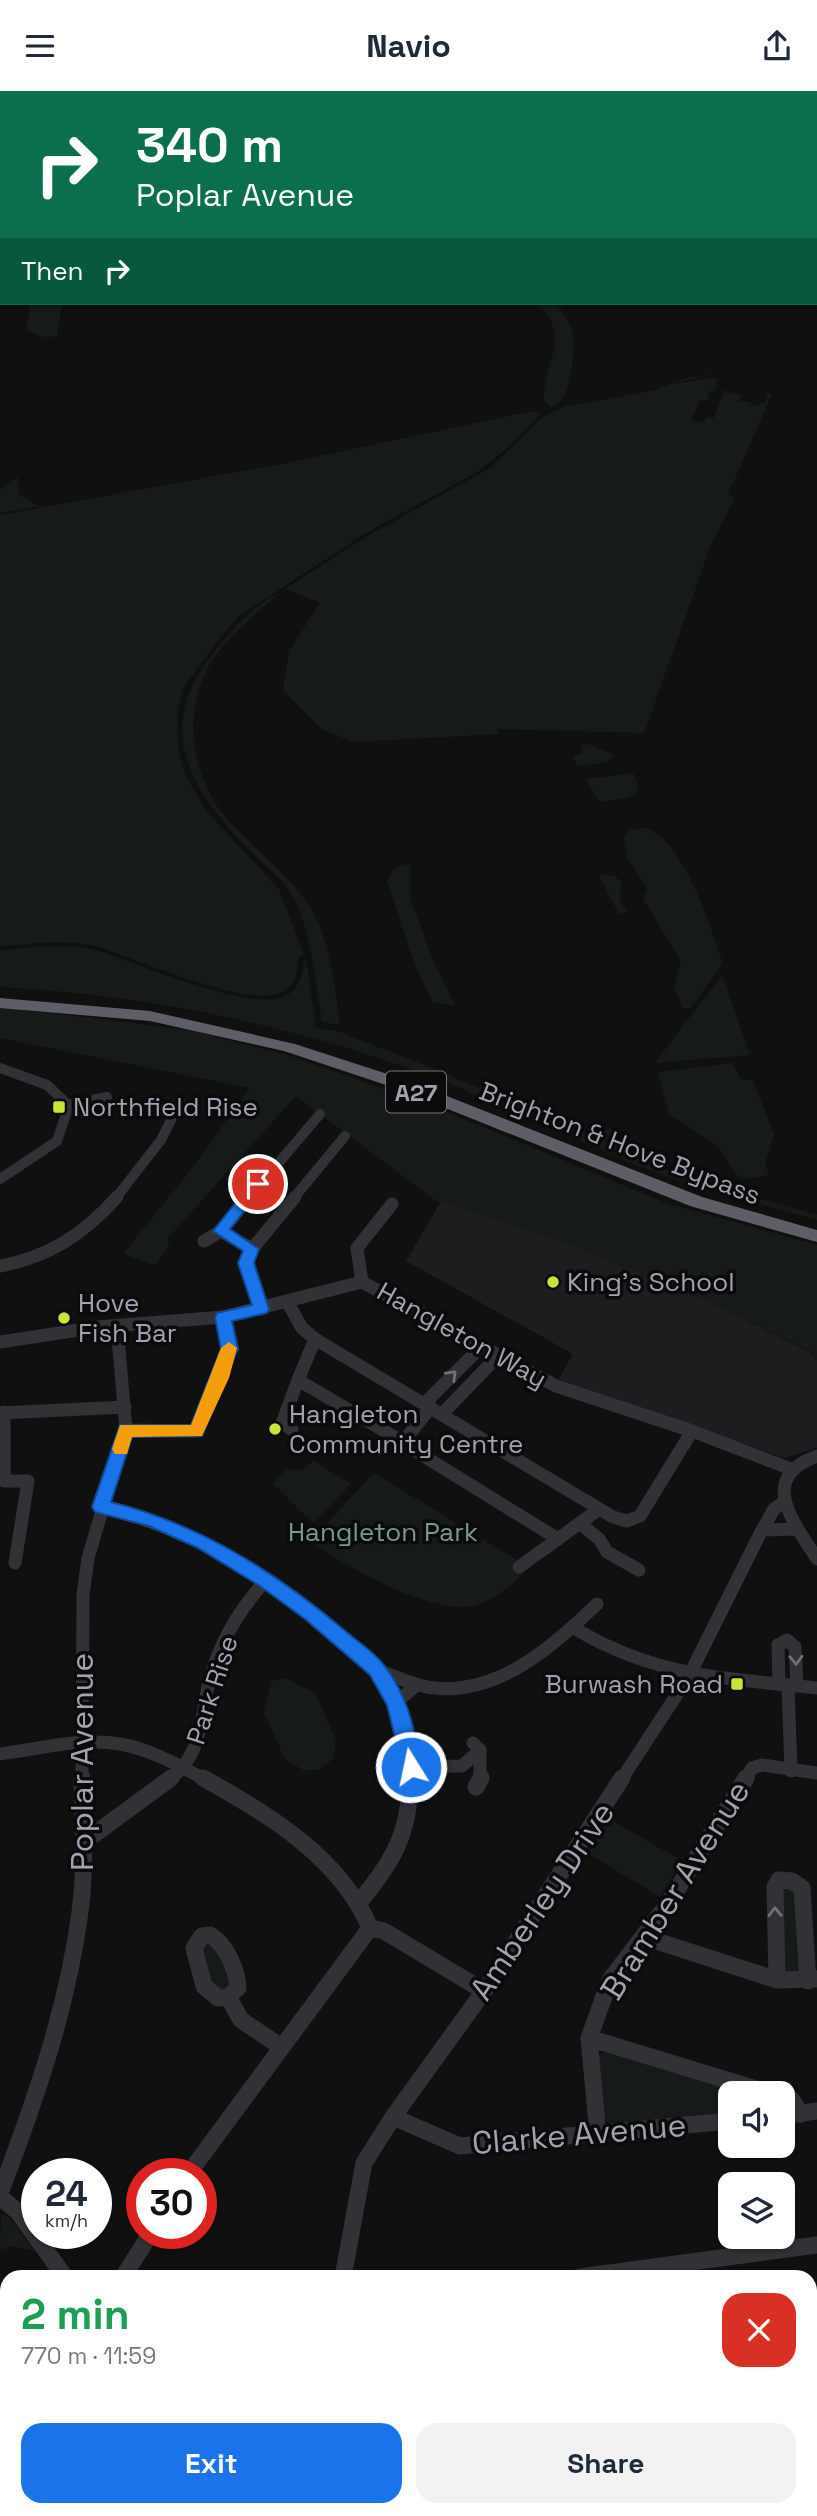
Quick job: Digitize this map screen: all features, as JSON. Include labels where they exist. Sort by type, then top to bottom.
[{"type":"highway","name":"Brighton & Hove Bypass","points":[[0,995],[128,1005],[273,1034],[354,1058],[703,1194],[782,1220],[817,1227]]},
{"type":"highway","name":"Brighton & Hove Bypass","points":[[0,1003],[122,1012],[266,1041],[346,1065],[688,1199],[778,1227],[817,1235]]},
{"type":"street","points":[[0,1068],[56,1090],[66,1105],[67,1121],[58,1141],[0,1179]]},
{"type":"street","points":[[66,1105],[107,1097]]},
{"type":"street","points":[[0,1266],[30,1261],[61,1247],[91,1222],[159,1145],[173,1122],[180,1102]]},
{"type":"street","points":[[204,1241],[221,1231],[320,1114]]},
{"type":"street","points":[[261,1309],[246,1263],[252,1249],[345,1136]]},
{"type":"street","points":[[362,1282],[364,1277],[356,1257],[357,1248],[392,1204]]},
{"type":"street","points":[[221,1231],[252,1249]]},
{"type":"street","name":"Hangleton Way","points":[[0,1342],[117,1326],[223,1317],[288,1303],[362,1282],[480,1348],[556,1386],[692,1431],[791,1469]]},
{"type":"street","points":[[288,1303],[302,1328],[315,1339],[599,1509],[627,1521],[640,1516],[692,1431]]},
{"type":"street","points":[[126,1430],[196,1431],[229,1349],[223,1317]]},
{"type":"street","name":"Poplar Avenue","points":[[0,2195],[38,2093],[64,2000],[80,1910],[84,1842],[81,1745],[83,1595],[88,1558],[101,1507],[126,1430],[117,1326]]},
{"type":"street","points":[[292,1430],[282,1423],[315,1339]]},
{"type":"street","points":[[298,1380],[403,1442],[480,1348]]},
{"type":"street","points":[[433,1408],[497,1357]]},
{"type":"street","points":[[15,1563],[28,1481],[5,1481],[2,1413],[125,1407]]},
{"type":"street","points":[[406,1445],[558,1539]]},
{"type":"street","points":[[817,1456],[804,1459],[791,1469],[781,1489],[784,1502],[817,1559]]},
{"type":"street","name":"Amberley Drive","points":[[344,2270],[364,2163],[393,2117],[484,1991],[689,1676],[762,1530],[774,1509],[784,1502]]},
{"type":"street","points":[[101,1507],[163,1524],[204,1543],[266,1580],[312,1614],[377,1669],[417,1685],[457,1689],[483,1683],[520,1666],[574,1627],[597,1604]]},
{"type":"street","points":[[519,1567],[599,1509]]},
{"type":"street","points":[[581,1524],[599,1539],[607,1552],[639,1570]]},
{"type":"street","points":[[762,1530],[798,1529]]},
{"type":"street","name":"Park Rise","points":[[185,1768],[198,1739],[212,1671],[226,1634],[245,1604],[266,1580]]},
{"type":"street","points":[[574,1627],[601,1647],[638,1663],[689,1676],[817,1688]]},
{"type":"street","points":[[361,1900],[392,1861],[408,1804],[411,1767],[405,1730],[395,1703],[377,1669]]},
{"type":"street","points":[[395,1703],[417,1685]]},
{"type":"street","points":[[788,1685],[791,1771]]},
{"type":"street","points":[[0,1754],[81,1745],[125,1745],[185,1768],[221,1785],[289,1831],[361,1900],[370,1928]]},
{"type":"street","points":[[411,1767],[462,1766],[479,1782],[477,1746],[462,1766]]},
{"type":"street","name":"Bramber Avenue","points":[[598,2135],[589,2038],[610,1980],[668,1904],[752,1768],[762,1765],[817,1773]]},
{"type":"street","points":[[84,1842],[185,1768]]},
{"type":"street","points":[[644,1937],[777,1980],[812,1980],[802,1888],[796,1881],[779,1880],[775,1888],[777,1980]]},
{"type":"street","points":[[370,1928],[384,1931],[484,1991]]},
{"type":"street","points":[[200,2158],[280,2046],[354,1953],[370,1928]]},
{"type":"street","points":[[228,1997],[243,2021],[280,2046]]},
{"type":"street","points":[[589,2038],[730,2081]]},
{"type":"street","points":[[795,2102],[809,2113]]},
{"type":"street","name":"Clarke Avenue","points":[[393,2117],[460,2147],[718,2122]]},
{"type":"street","points":[[0,2195],[18,2212],[60,2270]]},
{"type":"street","points":[[632,2270],[817,2245]]},
{"type":"street","points":[[127,2270],[141,2249]]},
{"type":"shaded area","points":[[441,1201],[569,1244],[710,1302],[811,1353],[817,1360],[817,1448],[784,1458],[558,1380],[573,1354],[406,1261]]},
{"type":"green space","points":[[31,305],[62,305],[57,336],[43,337],[26,330]]},
{"type":"green space","points":[[540,305],[557,305],[569,324],[573,339],[573,362],[568,386],[564,396],[551,408],[544,400],[555,340],[549,317]]},
{"type":"green space","points":[[721,372],[668,385],[717,377],[715,391],[710,391],[707,401],[700,400],[691,420],[703,422],[707,417],[714,418],[724,391],[741,395],[739,401],[751,402],[751,406],[766,402],[768,393],[772,394],[728,495],[735,497],[711,545],[644,733],[498,729],[499,734],[354,742],[323,730],[283,690],[289,651],[320,603],[285,589],[369,535],[490,468],[543,417],[566,406],[652,391],[683,379]]},
{"type":"green space","points":[[532,411],[541,413],[513,443],[477,472],[366,533],[239,616],[183,688],[177,713],[179,753],[185,774],[206,811],[279,889],[304,954],[298,959],[292,985],[273,995],[251,995],[193,981],[90,945],[68,942],[0,946],[0,515],[286,463]]},
{"type":"green space","points":[[18,477],[19,495],[40,506],[0,513],[0,490]]},
{"type":"green space","points":[[281,592],[233,635],[207,670],[198,692],[194,737],[197,759],[214,801],[227,819],[293,884],[318,922],[331,965],[340,1023],[337,1025],[322,1021],[308,937],[297,905],[286,886],[229,829],[212,807],[188,761],[183,738],[184,713],[192,687],[208,660],[241,621],[260,604]]},
{"type":"green space","points":[[588,744],[614,755],[609,762],[578,766],[572,756],[583,753],[581,745]]},
{"type":"green space","points":[[633,773],[639,790],[628,798],[599,802],[586,779]]},
{"type":"green space","points":[[645,828],[659,836],[672,849],[684,867],[703,907],[723,963],[691,1008],[683,1009],[674,985],[681,961],[643,899],[647,888],[627,857],[624,838],[630,830]]},
{"type":"green space","points":[[410,863],[410,897],[432,958],[455,1005],[433,1003],[415,965],[387,880],[396,867]]},
{"type":"green space","points":[[598,874],[614,876],[621,881],[620,901],[627,912],[619,914]]},
{"type":"green space","points":[[47,946],[96,950],[193,985],[248,998],[270,999],[292,992],[296,988],[306,958],[316,1028],[337,1031],[437,1070],[582,1132],[596,1134],[611,1128],[613,1143],[681,1176],[817,1215],[817,1220],[683,1182],[639,1166],[445,1082],[333,1044],[192,1010],[96,995],[0,987],[0,950]]},
{"type":"green space","points":[[722,975],[750,1055],[655,1063]]},
{"type":"green space","points":[[0,1007],[190,1030],[294,1057],[440,1109],[666,1203],[817,1245],[817,1360],[811,1352],[710,1302],[569,1244],[435,1200],[296,1096],[168,1238],[169,1246],[155,1265],[123,1254],[189,1172],[250,1088],[0,1038]]},
{"type":"green space","points":[[733,1063],[741,1080],[753,1080],[774,1135],[765,1163],[769,1175],[746,1179],[738,1176],[717,1146],[669,1114],[658,1072]]},
{"type":"green space","points":[[314,1461],[351,1484],[314,1522],[273,1484],[286,1469],[302,1470]]},
{"type":"green space","name":"Hangleton Park","points":[[374,1473],[529,1567],[496,1596],[480,1604],[454,1607],[411,1596],[388,1586],[310,1541]]},
{"type":"green space","points":[[285,1678],[315,1693],[336,1740],[333,1759],[318,1770],[303,1770],[285,1759],[264,1713],[271,1681]]},
{"type":"green space","points":[[610,1819],[682,1861],[660,1897],[587,1853]]},
{"type":"green space","points":[[782,1883],[794,1883],[802,1971],[794,1978],[783,1971]]},
{"type":"green space","points":[[210,1942],[233,1976],[228,1990],[214,1991],[199,1946]]},
{"type":"green space","points":[[609,2048],[718,2082],[718,2116],[615,2128],[603,2117],[596,2058]]},
{"type":"green space","points":[[1,2214],[8,2216],[21,2233],[21,2248],[12,2246],[0,2250]]},
{"type":"slow traffic","points":[[121,1449],[126,1430],[196,1431],[220,1378],[229,1348]]},
{"type":"place","name":"Northfield Rise","points":[[59,1107]]},
{"type":"place","name":"King's School","points":[[553,1282]]},
{"type":"place","name":"Hove Fish Bar","points":[[64,1318]]},
{"type":"place","name":"Hangleton Community Centre","points":[[275,1429]]},
{"type":"place","name":"Burwash Road","points":[[737,1684]]},
{"type":"route","points":[[258,1184],[221,1231],[252,1249],[246,1263],[261,1309],[223,1317],[229,1349],[220,1378],[196,1431],[126,1430],[101,1507],[152,1520],[204,1543],[266,1580],[312,1614],[377,1669],[395,1703],[405,1730],[411,1767]]}]
